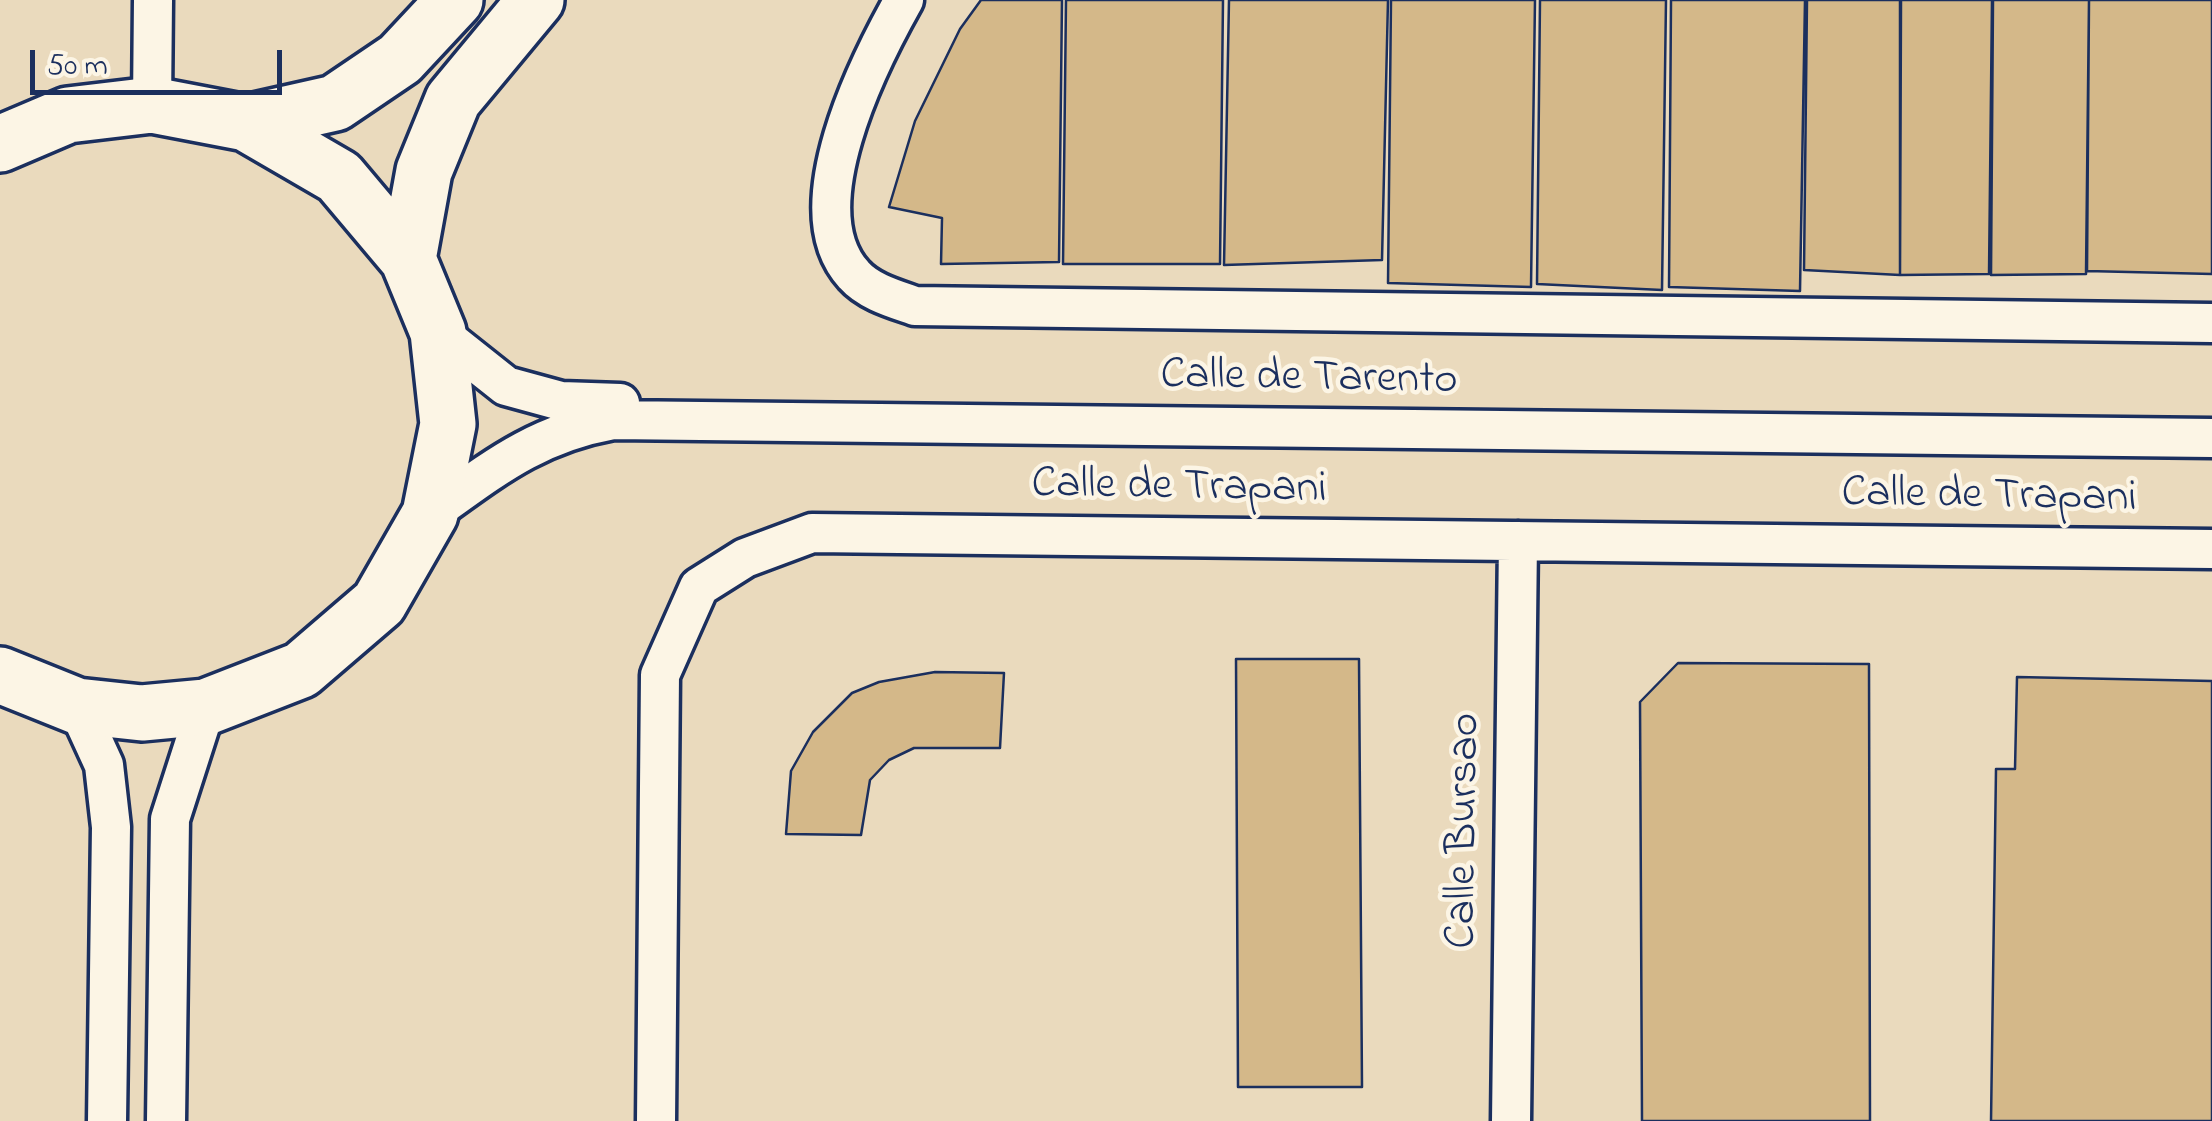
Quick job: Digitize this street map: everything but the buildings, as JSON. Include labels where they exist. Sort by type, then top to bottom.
[{"type":"main road","points":[[246,123],[335,103],[400,59],[455,0]]},
{"type":"main road","points":[[408,259],[424,171],[453,100],[536,0]]},
{"type":"main road","points":[[0,144],[68,115],[152,106],[246,123],[339,177],[408,259],[438,332],[448,424],[430,514],[379,603],[302,670],[206,708],[142,713],[77,706],[0,675]]},
{"type":"street","points":[[152,106],[153,0]]},
{"type":"street","points":[[904,0],[869,61],[829,192],[835,242],[854,275],[881,294],[916,306],[2212,323]]},
{"type":"street","points":[[925,0],[889,65],[851,197],[852,234],[866,263],[888,280],[916,290],[2212,303]]},
{"type":"street","name":"Calle de Tarento","points":[[438,332],[506,386],[560,401],[2212,422]]},
{"type":"street","name":"Calle de Tarento","points":[[430,514],[501,463],[566,428],[613,420],[2212,438]]},
{"type":"street","name":"Calle de Trapani","points":[[656,1121],[660,674],[700,587],[745,558],[812,533],[2212,550]]},
{"type":"street","name":"Calle Bursao","points":[[1511,1121],[1518,542]]},
{"type":"street","points":[[77,706],[104,765],[111,826],[107,1121]]},
{"type":"street","points":[[166,1121],[170,819],[206,708]]},
{"type":"shaded area","points":[[0,0],[2212,0],[2212,1121],[0,1121]]}]
